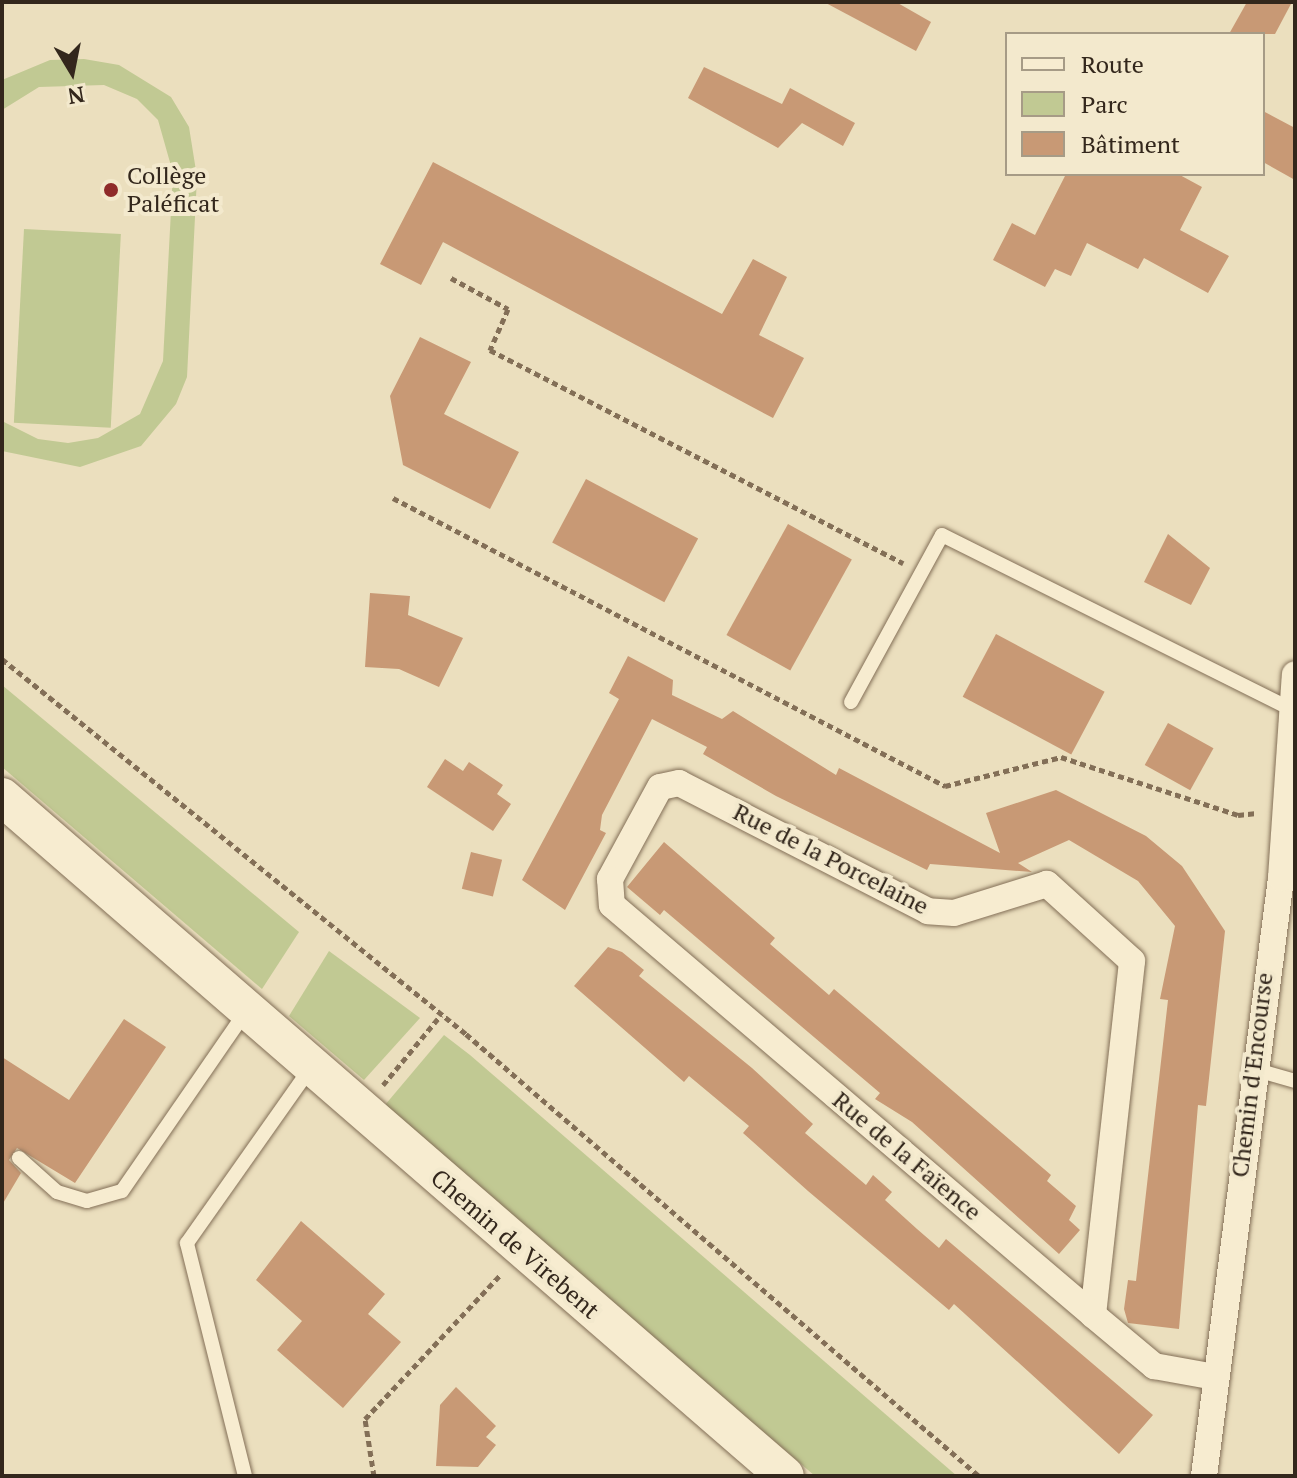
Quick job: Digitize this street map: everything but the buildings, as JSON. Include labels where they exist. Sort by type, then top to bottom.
[{"type":"street","name":"Chemin d'Encourse","points":[[1204,1476],[1253,1069],[1290,809],[1295,674]]},
{"type":"street","name":"Rue de la Porcelaine","points":[[612,905],[610,879],[660,787],[679,783],[928,911],[954,913],[1047,884],[1132,961],[1093,1315]]},
{"type":"street","name":"Chemin de Virebent","points":[[2,797],[785,1476]]},
{"type":"street","name":"Rue de la Faïence","points":[[612,905],[1154,1366],[1215,1377]]},
{"type":"lane","points":[[851,702],[942,535],[1293,710]]},
{"type":"lane","points":[[19,1158],[57,1192],[87,1201],[122,1191],[247,1010]]},
{"type":"lane","points":[[245,1476],[187,1243],[312,1066]]},
{"type":"lane","points":[[1253,1069],[1295,1081]]},
{"type":"path","points":[[451,278],[508,309],[490,350],[922,572]]},
{"type":"path","points":[[2,659],[441,1015],[979,1476]]},
{"type":"path","points":[[362,1111],[441,1015]]},
{"type":"path","points":[[374,1476],[365,1419],[523,1251]]},
{"type":"green space","points":[[84,59],[119,65],[171,97],[189,127],[197,177],[187,377],[176,404],[141,446],[80,467],[2,451],[2,421],[38,439],[68,443],[98,438],[140,414],[163,361],[173,173],[158,120],[137,99],[104,85],[39,87],[2,110],[2,80],[50,60]]},
{"type":"green space","points":[[24,229],[121,234],[111,428],[14,423]]},
{"type":"green space","points":[[2,685],[299,932],[262,989],[2,767]]},
{"type":"green space","points":[[329,951],[420,1018],[364,1080],[289,1016]]},
{"type":"green space","points":[[444,1035],[957,1476],[815,1476],[460,1173],[385,1105]]},
{"type":"place","name":"Collège Paléficat","points":[[111,190]]}]
